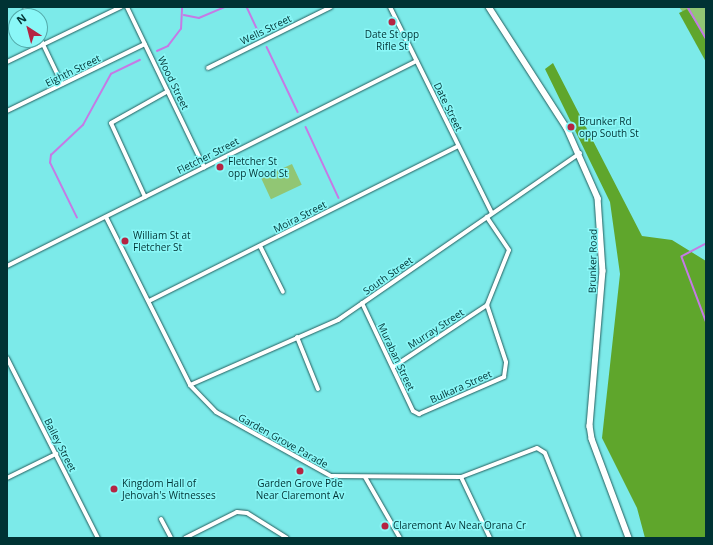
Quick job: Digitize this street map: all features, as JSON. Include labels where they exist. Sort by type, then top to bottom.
[{"type":"main road","name":"Brunker Road","points":[[489,7],[580,153],[598,198],[603,220],[600,339],[591,400],[592,439],[629,538]]},
{"type":"street","points":[[48,43],[121,7]]},
{"type":"street","name":"Wood Street","points":[[127,7],[204,167]]},
{"type":"street","name":"Wells Street","points":[[208,68],[331,7]]},
{"type":"street","name":"Date Street","points":[[390,7],[492,213]]},
{"type":"street","name":"Eighth Street","points":[[7,111],[145,44]]},
{"type":"street","points":[[7,62],[37,48]]},
{"type":"street","points":[[44,48],[62,84]]},
{"type":"street","name":"Fletcher Street","points":[[7,266],[417,61]]},
{"type":"street","points":[[145,197],[110,123],[168,91]]},
{"type":"street","name":"Moira Street","points":[[148,301],[458,146]]},
{"type":"street","name":"South Street","points":[[190,385],[338,320],[580,153]]},
{"type":"street","name":"Garden Grove Parade","points":[[106,217],[190,385],[216,412],[313,469],[331,476],[461,477],[498,465],[531,449],[542,450],[578,538]]},
{"type":"street","points":[[487,217],[509,250],[487,305]]},
{"type":"street","points":[[260,246],[284,292]]},
{"type":"street","name":"Muraban Street","points":[[362,303],[413,410],[419,414]]},
{"type":"street","name":"Murray Street","points":[[392,367],[487,305]]},
{"type":"street","name":"Bulkara Street","points":[[419,414],[504,376],[506,362],[487,305]]},
{"type":"street","points":[[297,337],[318,389]]},
{"type":"street","name":"Bailey Street","points":[[7,358],[98,538]]},
{"type":"street","points":[[7,373],[13,370]]},
{"type":"street","points":[[7,478],[56,454]]},
{"type":"street","points":[[365,477],[400,538]]},
{"type":"street","points":[[461,477],[490,538]]},
{"type":"street","points":[[185,538],[237,512],[247,513],[287,538]]},
{"type":"street","points":[[161,519],[171,538]]},
{"type":"green space","points":[[679,7],[706,7],[706,50],[695,28]]},
{"type":"green space","points":[[687,9],[706,38],[706,62],[679,13]]},
{"type":"green space","points":[[553,63],[642,236],[672,240],[706,261],[706,538],[645,538],[637,508],[602,438],[620,274],[610,202],[545,69]]},
{"type":"green space","points":[[292,164],[302,185],[271,199],[261,178]]},
{"type":"waterway","points":[[157,51],[168,46],[181,29],[182,7]]},
{"type":"waterway","points":[[184,15],[199,18],[225,7]]},
{"type":"waterway","points":[[247,7],[259,33]]},
{"type":"waterway","points":[[688,7],[706,38]]},
{"type":"waterway","points":[[267,47],[298,112]]},
{"type":"waterway","points":[[77,218],[50,163],[51,155],[83,125],[111,74],[140,60]]},
{"type":"waterway","points":[[306,127],[339,198]]},
{"type":"waterway","points":[[706,244],[682,257],[706,321]]},
{"type":"place","name":"Date St opp Rifle St","points":[[392,22]]},
{"type":"place","name":"Brunker Rd opp South St","points":[[571,127]]},
{"type":"place","name":"Fletcher St opp Wood St","points":[[220,167]]},
{"type":"place","name":"William St at Fletcher St","points":[[125,241]]},
{"type":"place","name":"Garden Grove Pde Near Claremont Av","points":[[300,471]]},
{"type":"place","name":"Kingdom Hall of Jehovah's Witnesses","points":[[114,489]]},
{"type":"place","name":"Claremont Av Near Orana Cr","points":[[385,526]]}]
